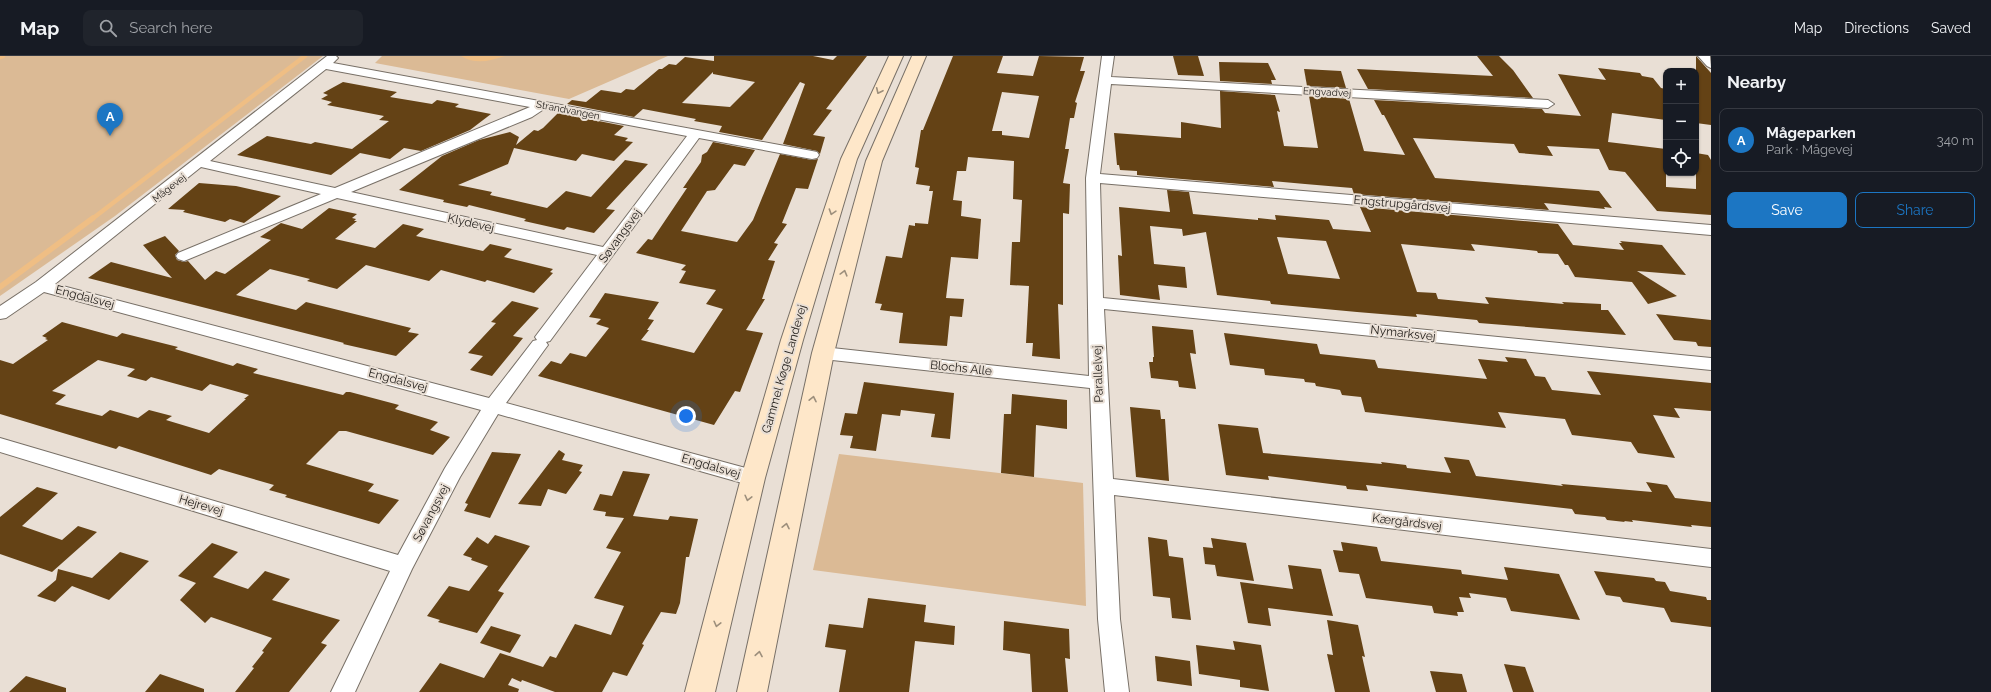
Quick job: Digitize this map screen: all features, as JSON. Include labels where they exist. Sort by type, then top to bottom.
[{"type":"main road","name":"Gammel Køge Landevej","points":[[700,692],[753,478],[792,340],[850,159],[896,56]]},
{"type":"main road","points":[[752,692],[763,633],[823,353],[874,161],[919,56]]},
{"type":"street","name":"Parallelvej","points":[[1108,56],[1093,178],[1095,303],[1109,619],[1117,692]]},
{"type":"street","points":[[1704,56],[1711,64]]},
{"type":"street","name":"Strandvangen","points":[[329,60],[542,105],[812,155]]},
{"type":"street","name":"Mågevej","points":[[0,314],[42,286],[329,60]]},
{"type":"street","name":"Engvadvej","points":[[1105,80],[1548,104]]},
{"type":"street","points":[[184,256],[527,114],[542,105]]},
{"type":"street","name":"Søvangsvej","points":[[343,692],[403,566],[452,473],[493,406],[695,134]]},
{"type":"street","name":"Klydevej","points":[[200,163],[607,253]]},
{"type":"street","name":"Engstrupgårdsvej","points":[[1093,178],[1711,230]]},
{"type":"street","name":"Engdalsvej","points":[[42,286],[493,406],[753,478]]},
{"type":"street","name":"Nymarksvej","points":[[1095,303],[1711,364]]},
{"type":"street","name":"Blochs Alle","points":[[823,353],[1098,382]]},
{"type":"street","name":"Hejrevej","points":[[0,445],[403,566]]},
{"type":"street","name":"Kærgårdsvej","points":[[1103,486],[1711,558]]},
{"type":"shaded area","points":[[0,56],[323,56],[115,216],[0,296]]},
{"type":"shaded area","points":[[382,56],[668,56],[569,99],[375,63]]},
{"type":"shaded area","points":[[461,56],[505,56],[488,61],[477,61]]},
{"type":"shaded area","points":[[839,454],[1083,483],[1086,606],[813,570]]},
{"type":"building","points":[[714,56],[813,56],[833,60],[837,56],[867,56],[826,109],[832,110],[813,135],[825,137],[820,154],[817,151],[783,144],[805,84],[800,82],[762,140],[719,132],[722,126],[694,121],[696,119],[643,109],[634,117],[567,104],[572,100],[586,102],[601,90],[621,93],[626,89],[634,90],[659,69],[662,69],[669,64],[676,65],[685,57],[714,61]],"holes":[[[713,72],[713,74],[755,82],[730,107],[682,103]]]},
{"type":"building","points":[[953,56],[1003,56],[997,73],[1033,76],[1039,56],[1084,57],[1080,71],[1085,71],[1075,102],[1077,103],[1074,118],[1070,118],[1065,149],[1069,149],[1063,183],[1070,184],[1069,214],[1063,213],[1063,305],[1058,304],[1060,359],[1032,356],[1033,343],[1026,343],[1029,286],[1010,285],[1012,242],[1020,242],[1022,200],[1013,199],[1014,161],[968,157],[966,171],[957,171],[953,200],[962,201],[961,216],[981,219],[978,259],[951,257],[946,298],[964,299],[962,317],[950,316],[947,346],[899,343],[903,313],[880,310],[882,304],[875,303],[886,256],[902,258],[909,225],[915,226],[915,223],[928,224],[933,191],[929,191],[930,186],[916,184],[919,168],[915,167],[921,130],[923,130]],"holes":[[[1002,92],[1039,96],[1029,138],[1002,135],[1002,131],[992,131]]]},
{"type":"building","points":[[1173,56],[1198,56],[1204,76],[1178,75]]},
{"type":"building","points":[[1477,56],[1499,56],[1513,70],[1533,98],[1368,89],[1357,69],[1493,76]]},
{"type":"building","points":[[1696,56],[1711,73],[1711,125],[1699,123],[1699,68],[1696,68]]},
{"type":"building","points":[[1219,62],[1268,63],[1276,80],[1271,80],[1272,84],[1220,81]]},
{"type":"building","points":[[1598,68],[1640,73],[1642,76],[1653,78],[1663,88],[1663,120],[1612,113],[1608,142],[1663,149],[1663,176],[1666,176],[1666,187],[1696,189],[1696,176],[1699,176],[1699,154],[1708,155],[1711,160],[1711,215],[1657,211],[1625,172],[1609,170],[1599,149],[1547,146],[1553,156],[1519,153],[1514,144],[1413,138],[1435,178],[1599,191],[1612,208],[1604,207],[1605,209],[1544,203],[1549,210],[1354,194],[1352,188],[1272,181],[1274,187],[1137,175],[1137,171],[1120,170],[1119,165],[1117,165],[1114,133],[1181,138],[1181,122],[1221,128],[1220,91],[1275,95],[1280,112],[1277,111],[1284,146],[1318,148],[1309,96],[1349,99],[1364,151],[1405,155],[1384,115],[1382,115],[1374,100],[1542,109],[1545,113],[1581,116],[1558,74],[1606,80]]},
{"type":"building","points":[[1304,69],[1341,71],[1346,88],[1307,86]]},
{"type":"building","points":[[343,82],[397,92],[390,97],[432,104],[437,100],[459,104],[455,107],[491,114],[470,130],[421,151],[404,148],[390,159],[360,153],[331,175],[237,155],[267,136],[311,144],[315,142],[352,149],[389,121],[379,120],[384,116],[327,105],[332,102],[321,99],[328,95],[323,93]]},
{"type":"building","points":[[558,113],[624,126],[614,135],[628,138],[625,141],[633,142],[614,161],[582,154],[576,161],[514,148],[508,164],[458,185],[492,192],[490,195],[547,208],[566,191],[591,197],[625,160],[648,164],[606,209],[615,210],[594,233],[567,227],[564,230],[524,221],[526,219],[469,205],[467,207],[443,202],[444,200],[399,190],[442,156],[479,140],[510,132],[519,137],[516,145],[534,130],[538,131],[543,128]]},
{"type":"building","points":[[713,142],[755,150],[745,166],[734,164],[715,190],[707,191],[681,231],[737,242],[753,220],[780,154],[812,160],[818,159],[808,189],[796,188],[782,223],[787,224],[774,243],[778,244],[768,260],[775,261],[762,299],[765,299],[746,330],[763,333],[740,392],[735,391],[714,425],[538,376],[551,361],[561,364],[570,353],[586,357],[609,328],[596,324],[601,319],[589,317],[605,293],[659,302],[648,319],[654,320],[647,330],[649,330],[641,340],[694,353],[723,309],[706,304],[716,290],[679,283],[686,271],[681,270],[686,265],[636,253],[648,239],[652,240],[687,188],[683,188],[701,162],[702,155],[707,152]]},
{"type":"building","points":[[199,183],[236,186],[281,196],[244,223],[230,219],[225,222],[183,212],[185,210],[168,209]]},
{"type":"building","points":[[1167,190],[1189,192],[1193,214],[1258,220],[1258,218],[1276,220],[1275,215],[1329,220],[1333,229],[1371,232],[1360,207],[1558,224],[1573,245],[1624,250],[1619,243],[1622,243],[1620,241],[1662,245],[1686,275],[1637,271],[1677,296],[1648,304],[1632,282],[1575,277],[1568,265],[1565,265],[1558,254],[1538,253],[1537,251],[1471,244],[1475,251],[1401,244],[1417,292],[1436,293],[1438,299],[1489,304],[1485,297],[1564,304],[1562,302],[1601,304],[1601,310],[1608,310],[1626,335],[1479,323],[1477,320],[1416,314],[1417,317],[1357,312],[1271,304],[1270,301],[1217,295],[1206,232],[1183,236],[1182,229],[1150,226],[1154,264],[1185,267],[1187,288],[1158,285],[1160,300],[1120,295],[1118,255],[1122,256],[1119,207],[1170,212]],"holes":[[[1277,237],[1326,241],[1340,279],[1288,274]]]},
{"type":"building","points":[[329,208],[357,214],[352,218],[356,219],[354,221],[357,221],[335,239],[375,248],[403,224],[424,229],[416,236],[483,251],[490,244],[512,249],[504,257],[553,269],[550,272],[553,273],[534,293],[487,280],[485,282],[441,270],[429,281],[366,265],[337,289],[307,281],[310,279],[270,269],[236,295],[296,310],[306,302],[411,328],[408,332],[419,334],[396,356],[343,344],[344,343],[88,278],[111,262],[172,278],[143,245],[165,236],[179,251],[175,255],[177,260],[184,262],[188,261],[205,280],[216,271],[225,274],[271,240],[260,237],[281,223],[302,229]]},
{"type":"building","points":[[512,301],[539,308],[513,336],[523,338],[492,376],[470,370],[483,356],[468,353],[496,323],[491,322]]},
{"type":"building","points":[[1656,314],[1711,320],[1711,347],[1698,346],[1696,342],[1674,340]]},
{"type":"building","points":[[62,322],[117,337],[122,333],[178,347],[175,349],[233,366],[237,363],[258,369],[253,373],[343,395],[346,392],[350,392],[399,405],[395,409],[438,422],[430,430],[450,437],[433,455],[346,431],[339,431],[306,464],[374,484],[368,491],[399,500],[379,524],[285,497],[287,495],[269,490],[274,485],[219,469],[211,475],[119,446],[116,449],[0,414],[0,360],[13,364],[48,340],[42,336]],"holes":[[[98,360],[135,369],[127,376],[146,381],[151,377],[202,391],[210,384],[249,395],[209,433],[166,420],[172,416],[149,410],[138,418],[110,410],[102,416],[55,404],[66,395],[52,391]]]},
{"type":"building","points":[[1152,326],[1193,330],[1196,354],[1190,353],[1196,389],[1179,387],[1178,381],[1151,378],[1149,362],[1153,362],[1154,357]]},
{"type":"building","points":[[1224,333],[1317,344],[1320,354],[1375,360],[1378,368],[1487,379],[1478,359],[1508,362],[1505,357],[1526,359],[1535,376],[1545,377],[1552,390],[1601,395],[1587,371],[1711,383],[1711,411],[1674,408],[1680,418],[1653,415],[1675,458],[1638,453],[1631,442],[1572,435],[1565,419],[1498,412],[1506,428],[1365,412],[1361,397],[1342,395],[1340,390],[1316,386],[1315,383],[1305,382],[1304,379],[1265,375],[1264,369],[1230,365]]},
{"type":"building","points":[[864,382],[954,393],[950,439],[931,437],[935,414],[901,410],[900,416],[882,414],[876,451],[850,448],[853,436],[840,435],[845,413],[857,414]]},
{"type":"building","points":[[1012,394],[1067,400],[1067,429],[1036,425],[1034,477],[1001,473],[1004,414],[1011,414]]},
{"type":"building","points":[[1130,407],[1160,410],[1161,419],[1165,419],[1169,481],[1136,477]]},
{"type":"building","points":[[1218,424],[1258,428],[1263,453],[1382,464],[1381,462],[1406,465],[1407,468],[1451,473],[1444,457],[1469,460],[1476,476],[1563,486],[1561,484],[1652,492],[1646,482],[1667,485],[1675,498],[1711,502],[1711,527],[1691,525],[1692,527],[1632,520],[1633,522],[1607,520],[1605,517],[1575,514],[1572,509],[1366,485],[1368,491],[1347,489],[1346,486],[1268,476],[1269,480],[1226,475]]},
{"type":"building","points":[[559,450],[565,454],[562,460],[583,465],[579,471],[582,472],[566,494],[548,489],[541,506],[518,504]]},
{"type":"building","points":[[492,452],[521,454],[490,518],[464,511],[468,504],[465,503]]},
{"type":"building","points":[[623,471],[650,474],[633,516],[668,520],[670,516],[698,519],[689,557],[686,557],[680,603],[676,614],[661,612],[642,644],[644,645],[627,676],[613,672],[602,692],[555,692],[512,678],[508,685],[519,689],[518,692],[419,692],[440,663],[484,678],[500,653],[543,667],[550,656],[556,658],[575,624],[611,635],[624,606],[594,598],[621,552],[606,548],[624,518],[605,516],[606,512],[593,510],[600,494],[612,496]]},
{"type":"building","points":[[37,487],[58,493],[22,526],[62,540],[78,526],[97,532],[52,572],[0,554],[0,517]]},
{"type":"building","points":[[495,535],[530,546],[498,591],[504,593],[477,633],[438,622],[440,620],[427,616],[449,586],[469,591],[488,566],[471,560],[472,558],[463,555],[477,537],[488,544]]},
{"type":"building","points":[[1148,537],[1167,540],[1169,556],[1183,558],[1191,620],[1172,618],[1170,598],[1153,596]]},
{"type":"building","points":[[1211,538],[1246,543],[1254,581],[1217,576],[1215,565],[1205,564],[1203,547],[1213,548]]},
{"type":"building","points":[[1341,542],[1377,547],[1381,561],[1461,570],[1462,574],[1508,580],[1504,567],[1559,574],[1580,620],[1511,611],[1506,598],[1469,593],[1471,598],[1459,597],[1464,612],[1457,612],[1458,616],[1434,613],[1432,606],[1366,598],[1359,574],[1339,572],[1333,550],[1343,551]]},
{"type":"building","points":[[212,543],[238,552],[213,577],[248,589],[265,571],[290,579],[272,600],[340,620],[321,643],[327,645],[289,692],[235,692],[254,668],[252,667],[264,652],[262,651],[272,638],[211,617],[205,623],[180,600],[196,583],[178,576]]},
{"type":"building","points":[[120,552],[149,561],[109,600],[72,586],[55,602],[37,596],[56,580],[58,569],[92,578]]},
{"type":"building","points":[[1288,565],[1321,569],[1333,616],[1268,608],[1271,626],[1248,623],[1240,582],[1293,589]]},
{"type":"building","points":[[1594,571],[1654,578],[1656,581],[1665,582],[1670,591],[1706,597],[1707,600],[1711,600],[1711,627],[1671,622],[1664,608],[1623,602],[1620,597],[1606,595]]},
{"type":"building","points":[[868,598],[926,605],[924,622],[955,626],[954,645],[915,641],[909,692],[839,692],[846,650],[825,647],[829,624],[863,628]]},
{"type":"building","points":[[1327,620],[1358,625],[1365,657],[1362,656],[1370,692],[1335,692],[1327,654],[1333,655]]},
{"type":"building","points":[[1004,621],[1069,629],[1070,659],[1065,658],[1068,692],[1032,692],[1030,654],[1003,650]]},
{"type":"building","points":[[491,626],[521,635],[510,653],[480,643]]},
{"type":"building","points":[[1233,641],[1261,645],[1269,691],[1240,687],[1240,680],[1199,674],[1196,645],[1235,650]]},
{"type":"building","points":[[1155,656],[1190,661],[1192,686],[1157,681]]},
{"type":"building","points":[[1504,664],[1525,667],[1534,692],[1513,692]]},
{"type":"building","points":[[1430,671],[1462,674],[1467,692],[1436,692]]},
{"type":"building","points":[[160,674],[204,689],[204,692],[145,692]]},
{"type":"building","points":[[26,676],[66,688],[66,692],[9,692]]},
{"type":"waterway","points":[[92,219],[305,56]]},
{"type":"waterway","points":[[0,287],[93,218]]},
{"type":"place","name":"Mågeparken","points":[[110,136]]}]
